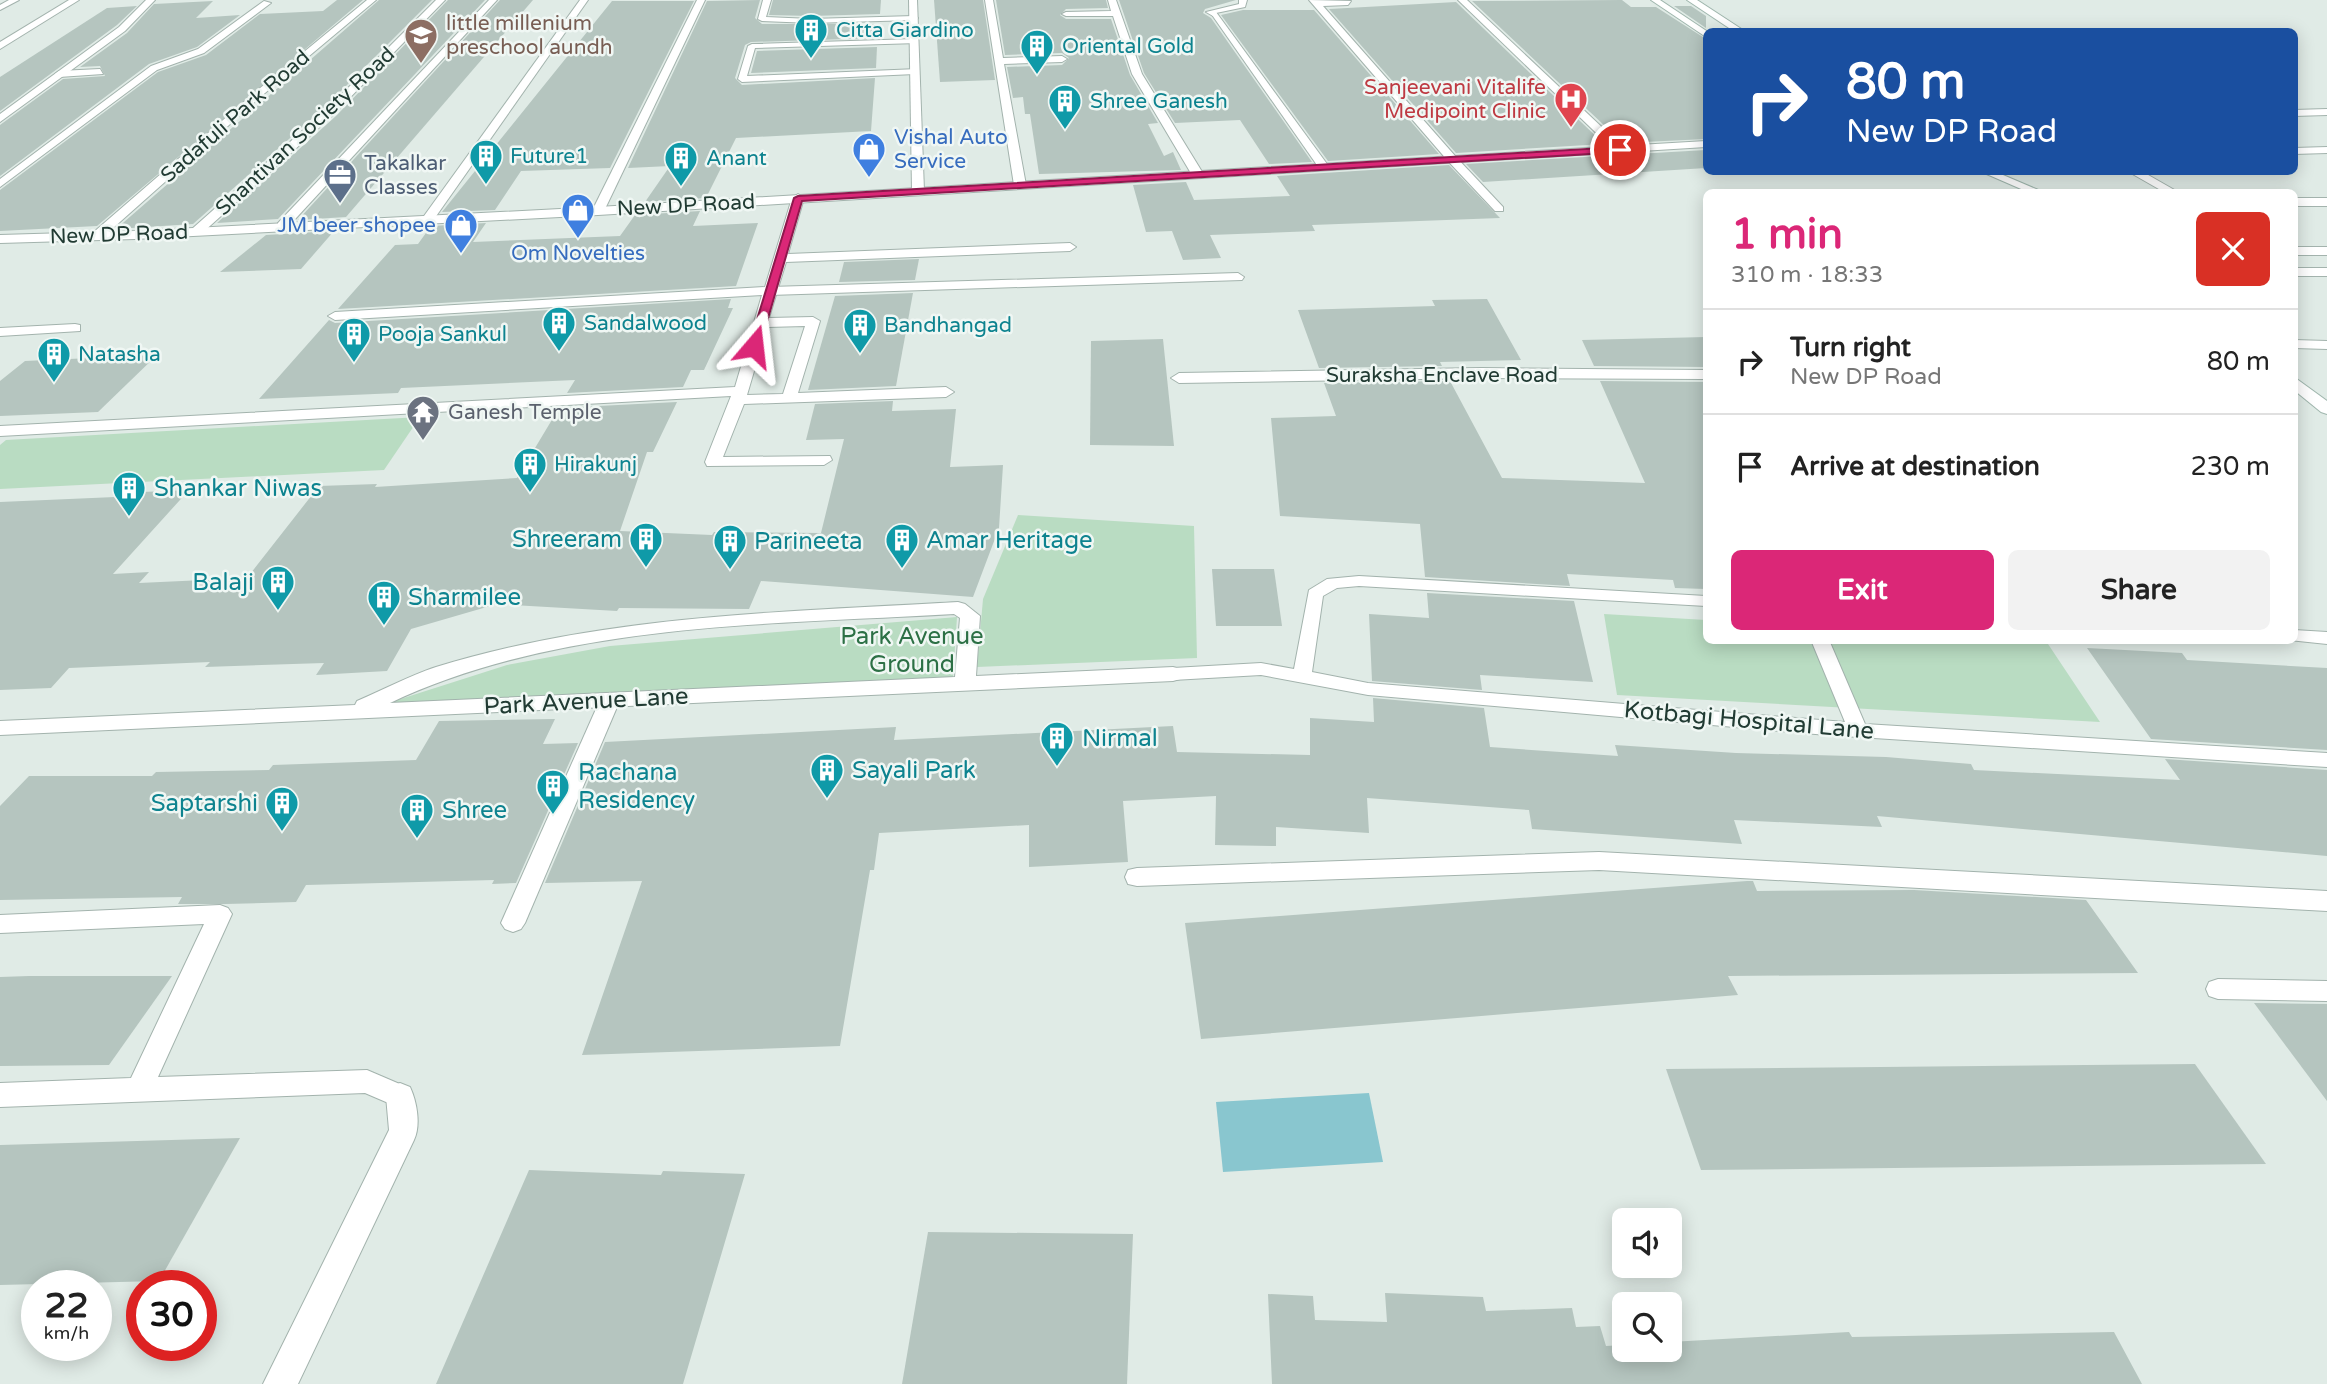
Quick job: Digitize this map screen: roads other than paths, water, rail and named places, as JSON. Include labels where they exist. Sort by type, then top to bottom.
[{"type":"street","points":[[0,8],[15,0]]},
{"type":"street","points":[[0,46],[75,0]]},
{"type":"street","points":[[0,119],[122,29],[151,0]]},
{"type":"street","name":"Sadafuli Park Road","points":[[99,234],[262,91],[372,0]]},
{"type":"street","name":"Shantivan Society Road","points":[[197,231],[330,113],[441,0]]},
{"type":"street","points":[[282,226],[493,0]]},
{"type":"street","points":[[428,219],[584,0]]},
{"type":"street","points":[[598,211],[701,0]]},
{"type":"street","points":[[913,0],[918,191]]},
{"type":"street","points":[[989,0],[1020,185]]},
{"type":"street","points":[[1112,0],[1137,74],[1198,175]]},
{"type":"street","points":[[1462,0],[1620,150]]},
{"type":"street","points":[[1655,0],[1703,32]]},
{"type":"street","points":[[1691,0],[1736,28]]},
{"type":"street","points":[[1314,2],[1348,3]]},
{"type":"street","points":[[1314,2],[1452,159]]},
{"type":"street","points":[[1066,14],[1116,13]]},
{"type":"street","points":[[1213,14],[1323,166]]},
{"type":"street","points":[[999,61],[1062,60]]},
{"type":"street","points":[[2298,113],[2327,113]]},
{"type":"street","name":"New DP Road","points":[[0,239],[598,211],[1703,144]]},
{"type":"street","points":[[2298,146],[2327,145]]},
{"type":"street","points":[[2298,151],[2327,150]]},
{"type":"street","points":[[1994,175],[2030,189]]},
{"type":"street","points":[[2141,175],[2166,189]]},
{"type":"street","points":[[798,198],[739,395],[713,462],[824,460]]},
{"type":"street","points":[[2298,205],[2327,204]]},
{"type":"street","points":[[780,258],[1070,247]]},
{"type":"street","points":[[2298,251],[2327,251]]},
{"type":"street","points":[[2298,257],[2327,257]]},
{"type":"street","points":[[335,316],[770,291]]},
{"type":"street","points":[[761,323],[813,321],[789,398]]},
{"type":"street","points":[[0,332],[75,328]]},
{"type":"street","points":[[2298,344],[2327,345]]},
{"type":"street","name":"Suraksha Enclave Road","points":[[1179,378],[1481,373],[1703,375]]},
{"type":"street","points":[[2298,385],[2327,409]]},
{"type":"street","points":[[0,431],[739,395],[789,398],[946,392]]},
{"type":"street","points":[[353,711],[442,673],[584,638],[691,625],[958,608],[970,615],[965,683]]},
{"type":"street","name":"Park Avenue Lane","points":[[0,727],[1172,674]]},
{"type":"street","points":[[1137,877],[1599,861],[2327,901]]},
{"type":"street","points":[[280,1384],[404,1131],[400,1096]]},
{"type":"lane","points":[[767,0],[762,19],[811,21],[914,18]]},
{"type":"lane","points":[[1213,14],[1210,12],[1216,9],[1242,5],[1243,0]]},
{"type":"lane","points":[[0,184],[154,68],[180,62],[203,52],[267,3]]},
{"type":"lane","points":[[915,41],[752,46],[742,79],[915,71]]},
{"type":"lane","points":[[59,74],[100,72]]},
{"type":"lane","points":[[1452,159],[1499,209]]},
{"type":"lane","points":[[2298,272],[2327,272]]},
{"type":"lane","points":[[770,291],[1238,277]]},
{"type":"lane","points":[[1302,677],[1315,594],[1333,583],[1359,581],[1703,601]]},
{"type":"lane","points":[[2298,636],[2327,638]]},
{"type":"lane","points":[[1822,644],[1858,730]]},
{"type":"lane","name":"Kotbagi Hospital Lane","points":[[1172,674],[1261,669],[1368,689],[1858,730],[2327,760]]},
{"type":"lane","points":[[513,923],[610,700]]},
{"type":"lane","points":[[0,924],[220,914],[139,1090]]},
{"type":"lane","points":[[2218,989],[2327,991]]},
{"type":"lane","points":[[0,1095],[367,1081],[400,1096]]},
{"type":"water","points":[[1369,1093],[1383,1162],[1223,1172],[1216,1102]]},
{"type":"place","name":"Citta Giardino","points":[[811,60]]},
{"type":"place","name":"little millenium preschool aundh","points":[[421,65]]},
{"type":"place","name":"Oriental Gold","points":[[1037,76]]},
{"type":"place","name":"Sanjeevani Vitalife Medipoint Clinic","points":[[1571,129]]},
{"type":"place","name":"Shree Ganesh","points":[[1065,131]]},
{"type":"place","name":"Vishal Auto Service","points":[[869,179]]},
{"type":"place","name":"Future1","points":[[486,186]]},
{"type":"place","name":"Anant","points":[[681,188]]},
{"type":"place","name":"Takalkar Classes","points":[[340,205]]},
{"type":"place","name":"Om Novelties","points":[[578,240]]},
{"type":"place","name":"JM beer shopee","points":[[461,255]]},
{"type":"place","name":"Sandalwood","points":[[559,353]]},
{"type":"place","name":"Bandhangad","points":[[860,355]]},
{"type":"place","name":"Pooja Sankul","points":[[354,364]]},
{"type":"place","name":"Natasha","points":[[54,384]]},
{"type":"place","name":"Ganesh Temple","points":[[423,442]]},
{"type":"place","name":"Hirakunj","points":[[530,494]]},
{"type":"place","name":"Shankar Niwas","points":[[129,518]]},
{"type":"place","name":"Shreeram","points":[[646,569]]},
{"type":"place","name":"Amar Heritage","points":[[902,570]]},
{"type":"place","name":"Parineeta","points":[[730,571]]},
{"type":"place","name":"Balaji","points":[[278,612]]},
{"type":"place","name":"Sharmilee","points":[[384,627]]},
{"type":"place","name":"Nirmal","points":[[1057,768]]},
{"type":"place","name":"Sayali Park","points":[[827,800]]},
{"type":"place","name":"Rachana Residency","points":[[553,816]]},
{"type":"place","name":"Saptarshi","points":[[282,833]]},
{"type":"place","name":"Shree","points":[[417,840]]},
{"type":"park label","name":"Park Avenue Ground","points":[[912,650]]}]
